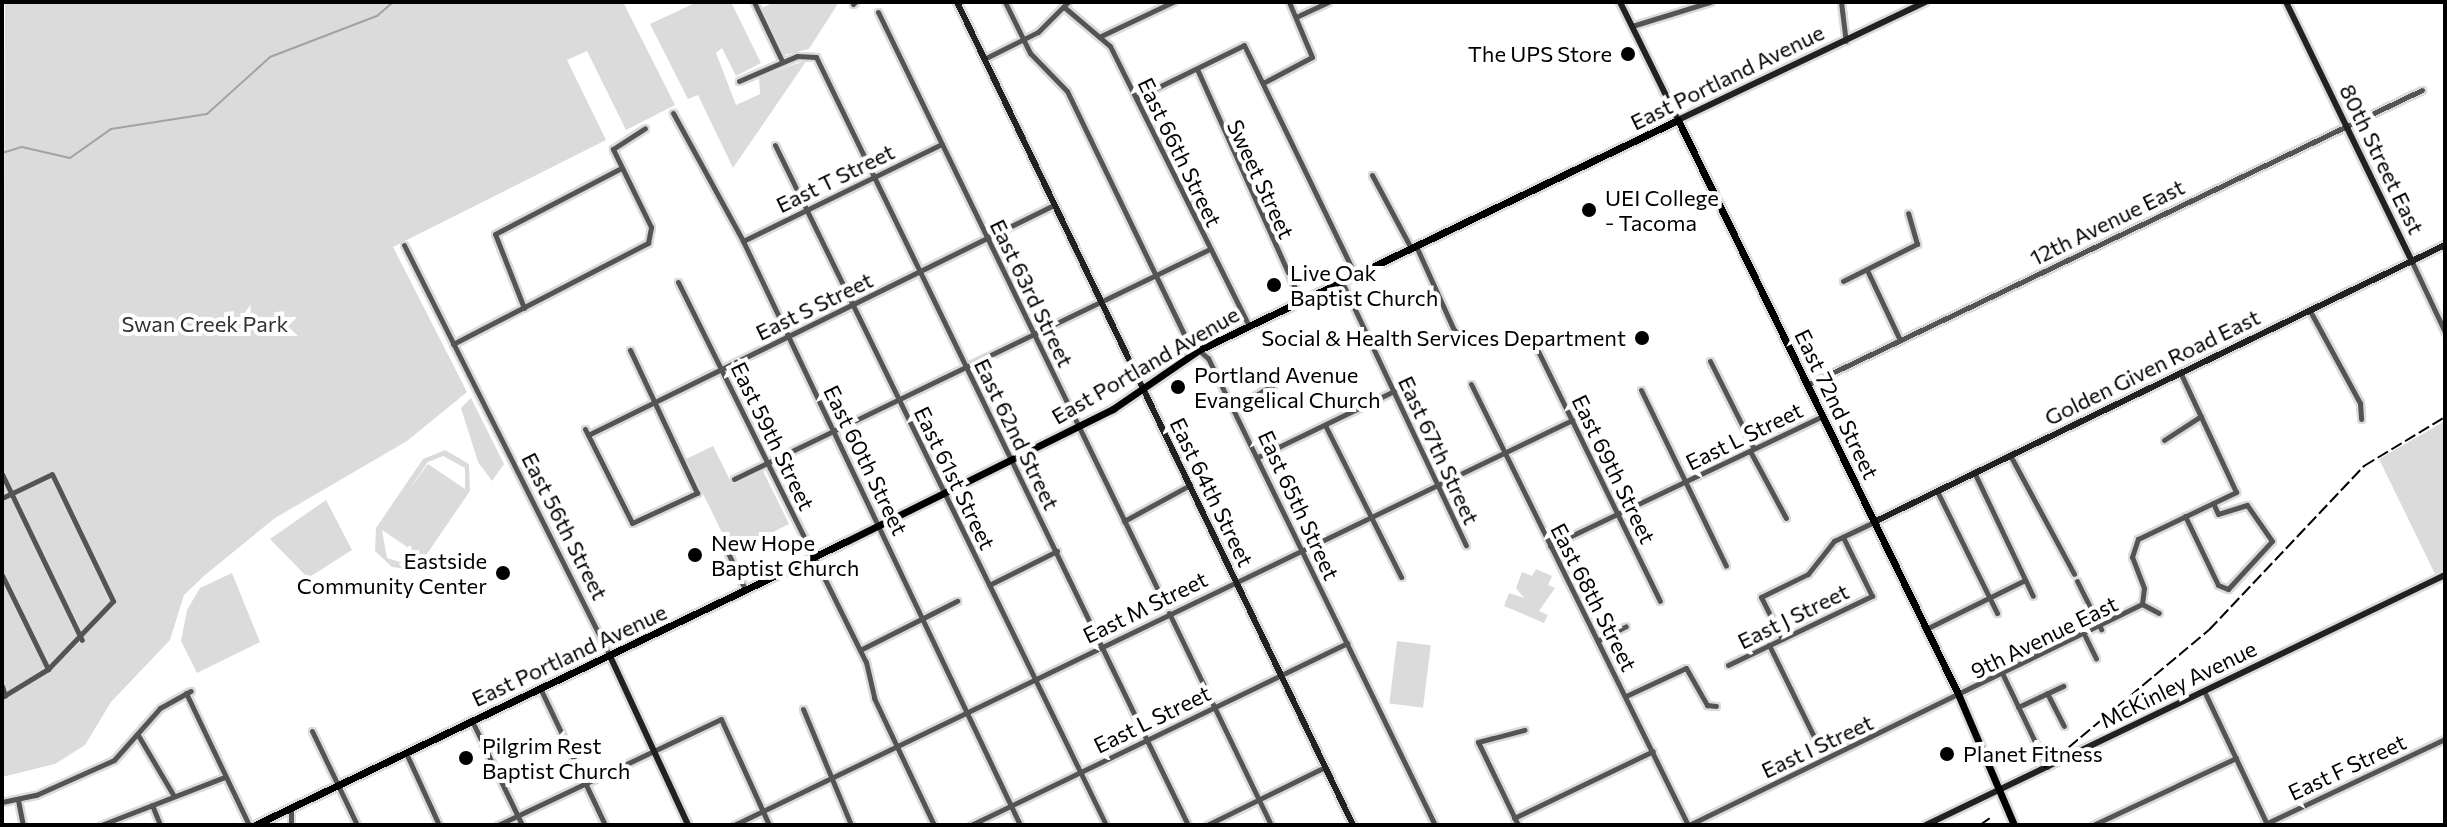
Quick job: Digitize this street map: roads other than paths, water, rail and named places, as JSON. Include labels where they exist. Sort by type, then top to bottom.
[{"type":"main road","name":"East Portland Avenue","points":[[255,825],[541,690],[1078,426],[1142,389],[1199,350],[1678,120]]},
{"type":"main road","name":"East 72nd Street","points":[[1678,120],[1959,696],[2014,825]]},
{"type":"street","points":[[739,81],[782,61],[754,2]]},
{"type":"street","name":"East 64th Street","points":[[957,2],[1353,825]]},
{"type":"street","name":"East 65th Street","points":[[1005,2],[1023,40],[1067,91],[1187,340],[1199,350],[1234,408],[1435,825]]},
{"type":"street","points":[[1101,36],[1173,2]]},
{"type":"street","points":[[1263,83],[1312,57],[1289,2]]},
{"type":"street","points":[[1296,17],[1328,2]]},
{"type":"street","name":"East 72nd Street","points":[[1620,2],[1678,120]]},
{"type":"street","points":[[1632,26],[1710,2]]},
{"type":"street","points":[[1841,2],[1846,41]]},
{"type":"street","name":"East Portland Avenue","points":[[1678,120],[1925,2]]},
{"type":"street","name":"80th Street East","points":[[2286,2],[2445,332]]},
{"type":"street","points":[[984,59],[1023,40],[1066,4]]},
{"type":"street","name":"East 66th Street","points":[[1066,4],[1101,36],[1136,98],[1249,326]]},
{"type":"street","name":"East 63rd Street","points":[[878,12],[1157,588]]},
{"type":"street","points":[[1136,98],[1244,45],[1356,276]]},
{"type":"street","name":"East 62nd Street","points":[[782,61],[816,57],[1188,825]]},
{"type":"street","name":"Sweet Street","points":[[1197,69],[1301,302]]},
{"type":"street","name":"12th Avenue East","points":[[1807,385],[2422,90]]},
{"type":"street","name":"East 60th Street","points":[[673,113],[743,241],[925,617],[1020,825]]},
{"type":"street","points":[[453,344],[651,239],[614,145],[645,128]]},
{"type":"street","name":"East T Street","points":[[743,241],[942,144]]},
{"type":"street","name":"East 61st Street","points":[[775,145],[1106,825]]},
{"type":"street","points":[[524,308],[495,234],[621,168]]},
{"type":"street","points":[[1372,175],[1414,247],[1454,330],[1469,340]]},
{"type":"street","name":"East S Street","points":[[655,402],[697,493],[634,524],[586,432],[655,402],[1054,205]]},
{"type":"street","points":[[1843,281],[1917,244],[1908,213]]},
{"type":"street","name":"East 56th Street","points":[[404,245],[610,656],[688,825]]},
{"type":"street","name":"Golden Given Road East","points":[[1874,522],[2445,245]]},
{"type":"street","points":[[734,479],[1154,272],[1210,249]]},
{"type":"street","points":[[1867,270],[1900,340]]},
{"type":"street","name":"East 59th Street","points":[[678,282],[860,650],[896,745],[934,825]]},
{"type":"street","name":"East 67th Street","points":[[1342,282],[1466,545]]},
{"type":"street","points":[[2310,311],[2360,403],[2361,419]]},
{"type":"street","points":[[630,350],[655,402]]},
{"type":"street","name":"East 69th Street","points":[[1538,351],[1660,601]]},
{"type":"street","points":[[1710,361],[1786,518]]},
{"type":"street","points":[[2159,613],[2142,604],[2134,547],[2185,516],[2236,492],[2181,374]]},
{"type":"street","name":"East 68th Street","points":[[1471,384],[1688,825]]},
{"type":"street","points":[[1234,408],[1273,385]]},
{"type":"street","points":[[1641,390],[1726,566]]},
{"type":"street","points":[[1258,457],[1394,391]]},
{"type":"street","name":"East L Street","points":[[1550,546],[1822,416]]},
{"type":"street","points":[[2164,440],[2201,416]]},
{"type":"street","name":"East M Street","points":[[734,825],[1572,420]]},
{"type":"street","points":[[1325,425],[1401,577]]},
{"type":"street","points":[[2010,455],[2074,574]]},
{"type":"street","points":[[1974,472],[2033,596]]},
{"type":"street","points":[[2,474],[82,640]]},
{"type":"street","points":[[2,498],[52,474],[112,597],[82,640],[48,669],[4,697],[2,686]]},
{"type":"street","points":[[1124,521],[1190,485]]},
{"type":"street","points":[[1937,491],[1997,613]]},
{"type":"street","points":[[2185,516],[2224,590],[2272,541],[2247,505],[2218,514],[2213,503]]},
{"type":"street","points":[[1782,639],[1761,597],[1808,574],[1843,537],[1874,522]]},
{"type":"street","name":"East J Street","points":[[1728,665],[1872,596],[1843,537]]},
{"type":"street","points":[[722,540],[745,590]]},
{"type":"street","points":[[989,585],[1057,551]]},
{"type":"street","points":[[2,575],[48,669]]},
{"type":"street","name":"McKinley Avenue","points":[[1926,825],[2445,575]]},
{"type":"street","points":[[1926,629],[2026,580]]},
{"type":"street","points":[[2077,581],[2101,629]]},
{"type":"street","points":[[860,650],[957,601]]},
{"type":"street","name":"9th Avenue East","points":[[1959,696],[2101,629],[2142,604]]},
{"type":"street","points":[[1169,613],[1271,825]]},
{"type":"street","points":[[1599,640],[1626,626]]},
{"type":"street","points":[[2085,636],[2096,659]]},
{"type":"street","name":"East L Street","points":[[971,825],[1347,643]]},
{"type":"street","points":[[1769,645],[1821,751]]},
{"type":"street","points":[[1626,696],[1686,668],[1707,705],[1716,706]]},
{"type":"street","points":[[2003,675],[2047,767]]},
{"type":"street","points":[[2018,707],[2063,686]]},
{"type":"street","points":[[541,690],[605,825]]},
{"type":"street","points":[[2204,691],[2266,824]]},
{"type":"street","points":[[2,802],[18,800],[103,766],[138,735],[160,708],[188,692],[249,825]]},
{"type":"street","points":[[2047,693],[2064,726]]},
{"type":"street","name":"East I Street","points":[[1688,825],[1959,696]]},
{"type":"street","points":[[803,709],[851,825]]},
{"type":"street","points":[[498,825],[718,719],[727,722],[769,825]]},
{"type":"street","points":[[472,721],[522,825]]},
{"type":"street","points":[[1518,825],[1478,742],[1524,730]]},
{"type":"street","points":[[312,731],[357,825]]},
{"type":"street","points":[[138,735],[174,796]]},
{"type":"street","name":"East F Street","points":[[2266,824],[2445,739]]},
{"type":"street","points":[[1514,818],[1653,751]]},
{"type":"street","points":[[406,753],[439,825]]},
{"type":"street","points":[[2093,825],[2236,758]]},
{"type":"street","points":[[1207,825],[1325,767]]},
{"type":"street","points":[[101,825],[225,777]]},
{"type":"street","points":[[18,800],[23,825]]},
{"type":"street","points":[[152,805],[160,825]]},
{"type":"street","points":[[291,809],[291,825]]},
{"type":"waterway","points":[[2,153],[22,147],[70,158],[111,129],[207,114],[270,57],[377,16],[393,2]]},
{"type":"railway","points":[[2044,768],[2209,630],[2364,466],[2445,417]]},
{"type":"railway","points":[[1980,825],[1990,818]]},
{"type":"place","name":"The UPS Store","points":[[1628,54]]},
{"type":"place","name":"UEI College - Tacoma","points":[[1589,210]]},
{"type":"place","name":"Live Oak Baptist Church","points":[[1274,285]]},
{"type":"place","name":"Social & Health Services Department","points":[[1642,338]]},
{"type":"place","name":"Portland Avenue Evangelical Church","points":[[1178,387]]},
{"type":"place","name":"New Hope Baptist Church","points":[[695,555]]},
{"type":"place","name":"Eastside Community Center","points":[[503,573]]},
{"type":"place","name":"Planet Fitness","points":[[1947,754]]},
{"type":"place","name":"Pilgrim Rest Baptist Church","points":[[466,758]]},
{"type":"park label","name":"Swan Creek Park","points":[[205,324]]}]
